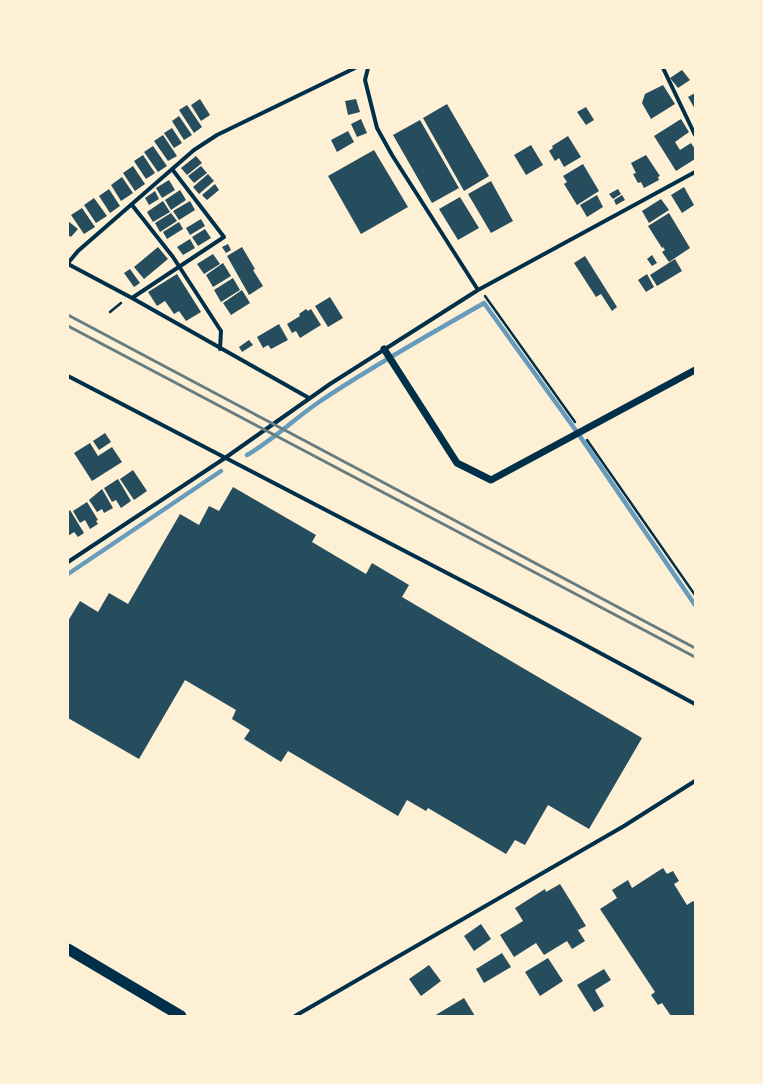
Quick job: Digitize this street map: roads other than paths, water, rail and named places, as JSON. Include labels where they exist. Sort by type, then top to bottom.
[{"type":"highway","points":[[68,949],[181,1016]]},
{"type":"street","points":[[309,398],[132,298],[68,264],[78,251],[194,150],[217,135],[355,68]]},
{"type":"street","points":[[368,68],[365,80],[377,128],[392,155],[478,290]]},
{"type":"street","points":[[663,68],[695,135]]},
{"type":"street","points":[[132,298],[224,237],[172,169]]},
{"type":"street","points":[[68,562],[224,458],[309,398],[478,290],[695,172]]},
{"type":"street","points":[[132,205],[179,267],[221,331],[220,349]]},
{"type":"street","points":[[384,350],[457,463],[491,480],[695,370]]},
{"type":"street","points":[[68,376],[574,639],[695,704]]},
{"type":"street","points":[[295,1016],[624,826],[695,781]]},
{"type":"waterway","points":[[247,455],[266,443],[310,409],[359,376],[484,303],[577,432],[695,605]]},
{"type":"waterway","points":[[68,574],[221,471]]},
{"type":"railway","points":[[68,315],[695,648]]},
{"type":"railway","points":[[68,326],[695,657]]}]
